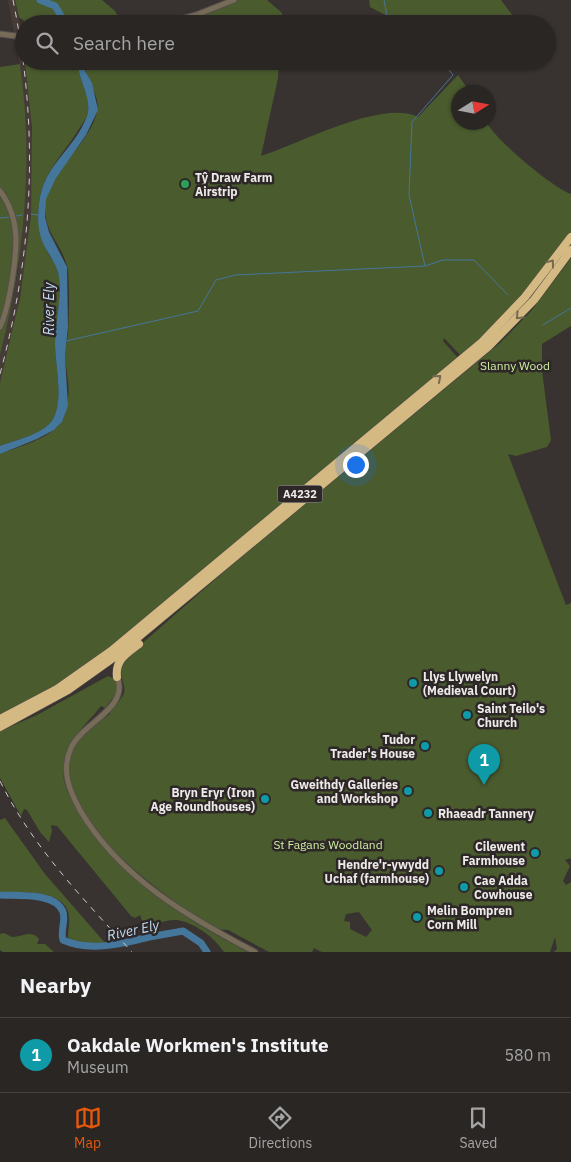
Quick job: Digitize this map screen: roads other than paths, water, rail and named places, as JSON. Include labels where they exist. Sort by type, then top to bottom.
[{"type":"highway","name":"A4232","points":[[0,719],[57,689],[111,651],[474,348],[525,298],[571,237]]},
{"type":"highway","name":"A4232","points":[[0,727],[68,690],[98,670],[488,347],[534,300],[571,250]]},
{"type":"highway","points":[[118,677],[116,667],[121,659],[226,565]]},
{"type":"highway","points":[[17,719],[58,700],[104,671],[110,671],[118,677]]},
{"type":"street","points":[[196,15],[234,0]]},
{"type":"street","points":[[0,34],[15,36]]},
{"type":"street","points":[[0,192],[8,202],[17,238],[9,297],[0,327]]},
{"type":"street","points":[[118,677],[121,689],[119,698],[80,734],[70,751],[66,776],[74,799],[102,842],[144,883],[196,919],[255,952]]},
{"type":"water","points":[[79,70],[85,70],[92,83],[98,110],[86,135],[56,178],[46,199],[45,217],[49,232],[67,267],[68,327],[65,356],[68,406],[62,422],[54,430],[0,454],[0,446],[36,433],[49,424],[53,419],[58,402],[55,344],[59,281],[57,269],[41,238],[38,210],[46,178],[75,139],[87,116],[87,96]]},
{"type":"waterway","name":"River Ely","points":[[40,0],[55,6],[60,15]]},
{"type":"waterway","points":[[384,0],[387,15]]},
{"type":"waterway","points":[[66,341],[198,311],[216,280],[235,275],[425,266],[409,195],[412,122],[453,75],[449,70]]},
{"type":"waterway","points":[[31,214],[38,215]]},
{"type":"waterway","points":[[16,216],[22,215]]},
{"type":"waterway","points":[[0,218],[12,217]]},
{"type":"waterway","points":[[425,266],[443,260],[474,260],[508,295]]},
{"type":"waterway","points":[[543,325],[571,308]]},
{"type":"waterway","name":"River Ely","points":[[0,895],[35,896],[53,901],[63,912],[63,940],[73,944],[106,946],[183,931],[201,943],[207,952]]},
{"type":"railway","points":[[13,0],[16,15]]},
{"type":"railway","points":[[0,374],[20,280],[26,234],[29,188],[29,141],[24,70]]},
{"type":"railway","points":[[0,781],[27,828],[43,850],[77,892],[132,952]]},
{"type":"place","name":"Tŷ Draw Farm Airstrip","points":[[185,184]]},
{"type":"place","name":"Llys Llywelyn (Medieval Court)","points":[[413,683]]},
{"type":"place","name":"Saint Teilo's Church","points":[[467,715]]},
{"type":"place","name":"Tudor Trader's House","points":[[425,746]]},
{"type":"place","name":"Oakdale Workmen's Institute","points":[[484,785]]},
{"type":"place","name":"Gweithdy Galleries and Workshop","points":[[408,791]]},
{"type":"place","name":"Bryn Eryr (Iron Age Roundhouses)","points":[[265,799]]},
{"type":"place","name":"Rhaeadr Tannery","points":[[428,813]]},
{"type":"place","name":"Cilewent Farmhouse","points":[[535,853]]},
{"type":"place","name":"Hendre'r-ywydd Uchaf (farmhouse)","points":[[439,871]]},
{"type":"place","name":"Cae Adda Cowhouse","points":[[464,887]]},
{"type":"place","name":"Melin Bompren Corn Mill","points":[[417,917]]},
{"type":"park label","name":"Slanny Wood","points":[[515,365]]},
{"type":"park label","name":"St Fagans Woodland","points":[[328,844]]}]
